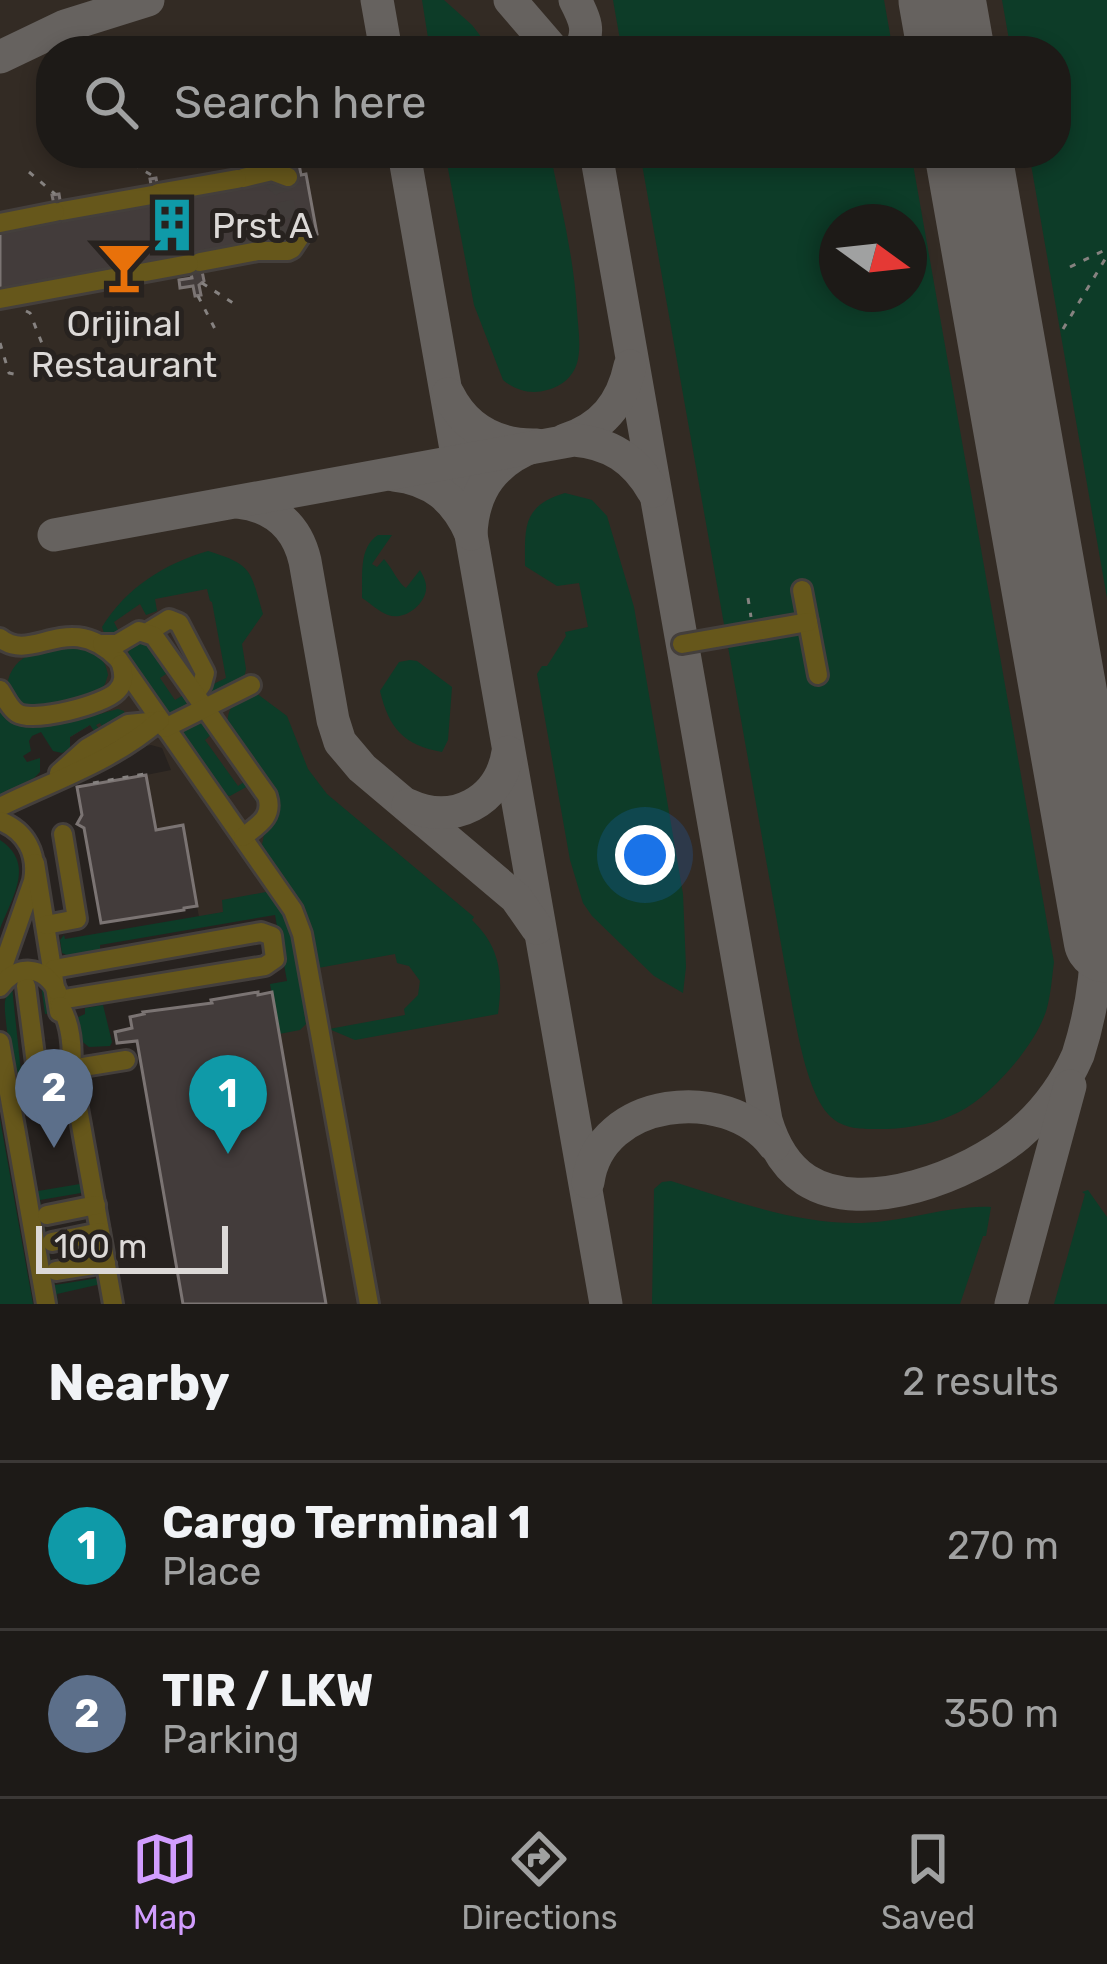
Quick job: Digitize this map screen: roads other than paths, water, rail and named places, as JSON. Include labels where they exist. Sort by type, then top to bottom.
[{"type":"lane","points":[[0,223],[58,206],[254,176]]},
{"type":"lane","points":[[0,299],[258,251],[290,239]]},
{"type":"lane","points":[[802,590],[818,675]]},
{"type":"lane","points":[[151,634],[169,619],[179,623],[205,673],[200,700]]},
{"type":"lane","points":[[682,644],[808,622]]},
{"type":"lane","points":[[102,644],[117,644],[136,632],[151,634],[200,700],[269,801],[266,818],[243,837]]},
{"type":"lane","points":[[0,638],[15,646],[71,636],[102,644],[118,659],[293,910],[302,934],[369,1304]]},
{"type":"lane","points":[[0,690],[11,708],[22,715],[82,707],[118,690],[124,673],[118,659]]},
{"type":"lane","points":[[0,808],[95,764],[200,700],[250,685]]},
{"type":"lane","points":[[82,707],[133,706],[163,724]]},
{"type":"lane","points":[[0,821],[22,835],[35,862],[64,1054],[72,1073],[112,1304]]},
{"type":"lane","points":[[46,925],[77,919],[63,835]]},
{"type":"lane","points":[[0,975],[33,881],[35,862]]},
{"type":"lane","points":[[54,969],[261,932],[274,941],[275,959],[266,966],[59,1000]]},
{"type":"lane","points":[[99,960],[90,969],[90,984],[105,994]]},
{"type":"lane","points":[[0,987],[13,973],[32,970],[48,977],[59,1000]]},
{"type":"lane","points":[[26,986],[38,1079],[46,1082],[126,1060]]},
{"type":"lane","points":[[0,1042],[46,1304]]},
{"type":"lane","points":[[46,1215],[96,1205]]},
{"type":"lane","points":[[52,1242],[100,1232]]},
{"type":"lane","points":[[56,1271],[106,1263]]},
{"type":"tunnel","points":[[271,180],[282,188],[289,220],[280,241]]},
{"type":"place","name":"Prst A","points":[[172,225]]},
{"type":"place","name":"Orijinal Restaurant","points":[[124,267]]},
{"type":"place","name":"TIR / LKW","points":[[54,1148]]},
{"type":"place","name":"Cargo Terminal 1","points":[[228,1154]]}]
